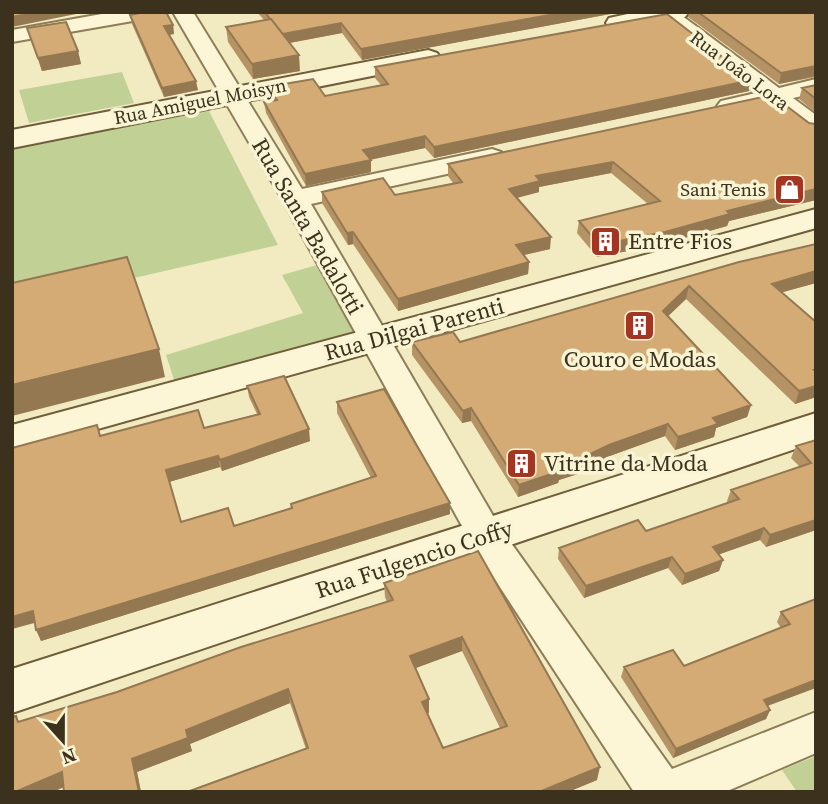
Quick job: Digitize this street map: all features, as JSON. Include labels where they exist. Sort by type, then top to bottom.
[{"type":"street","points":[[12,36],[150,12]]},
{"type":"street","name":"Rua Santa Badalotti","points":[[183,12],[295,199],[486,536],[661,792]]},
{"type":"street","points":[[599,27],[669,13]]},
{"type":"street","name":"Rua João Lora","points":[[669,13],[816,127]]},
{"type":"street","name":"Rua Amiguel Moisyn","points":[[12,139],[232,94],[449,54]]},
{"type":"street","points":[[706,111],[816,86]]},
{"type":"street","points":[[295,199],[514,152]]},
{"type":"street","name":"Rua Dilgai Parenti","points":[[12,439],[816,218]]},
{"type":"street","name":"Rua Fulgencio Coffy","points":[[12,691],[816,427]]},
{"type":"street","points":[[671,792],[816,732]]},
{"type":"green space","points":[[122,72],[134,103],[29,123],[19,90]]},
{"type":"green space","points":[[208,109],[278,245],[12,306],[12,147]]},
{"type":"green space","points":[[324,263],[364,338],[177,389],[166,355],[303,313],[282,275]]},
{"type":"green space","points":[[816,756],[816,792],[797,792],[782,770]]},
{"type":"building","points":[[12,12],[38,12],[12,17]]},
{"type":"building","points":[[166,12],[173,25],[164,26],[196,81],[162,88],[130,15]]},
{"type":"building","points":[[265,12],[566,12],[361,49],[341,23],[283,34]]},
{"type":"building","points":[[698,12],[816,12],[816,66],[781,73]]},
{"type":"building","points":[[667,14],[752,80],[434,147],[425,136],[363,150],[371,160],[305,174],[264,102],[277,100],[267,87],[313,79],[325,96],[388,84],[375,67]]},
{"type":"building","points":[[271,19],[299,55],[252,64],[226,27]]},
{"type":"building","points":[[66,22],[78,51],[38,58],[27,28]]},
{"type":"building","points":[[816,85],[816,99],[802,88]]},
{"type":"building","points":[[772,95],[809,123],[816,124],[816,189],[727,211],[730,214],[665,232],[599,245],[579,221],[660,201],[613,162],[536,176],[540,181],[509,189],[551,237],[516,245],[529,262],[398,299],[353,232],[347,233],[322,192],[383,178],[395,195],[462,182],[448,164]]},
{"type":"building","points":[[816,244],[816,271],[772,284],[816,322],[816,386],[799,391],[689,286],[663,311],[751,405],[713,418],[718,424],[678,437],[668,424],[609,445],[584,457],[586,460],[558,468],[560,471],[519,485],[471,408],[463,411],[412,342],[453,332],[460,342],[739,262]]},
{"type":"building","points":[[127,257],[159,349],[12,385],[12,283]]},
{"type":"building","points":[[284,376],[309,429],[220,460],[218,456],[166,470],[181,522],[228,508],[234,526],[292,508],[291,504],[376,476],[337,402],[384,389],[450,503],[36,630],[33,611],[12,617],[12,448],[97,425],[100,436],[198,410],[204,428],[260,414],[247,386]]},
{"type":"building","points":[[816,440],[816,520],[770,535],[764,528],[713,547],[723,560],[685,574],[672,557],[586,586],[559,548],[638,520],[646,531],[739,499],[731,490],[811,463],[796,446]]},
{"type":"building","points":[[478,551],[600,767],[539,792],[187,792],[308,748],[288,689],[186,730],[188,738],[132,759],[139,792],[64,792],[62,772],[12,792],[12,717],[16,716],[18,722],[117,692],[241,647],[393,600],[384,583]],"holes":[[[462,637],[507,726],[443,748],[422,702],[429,699],[410,656]]]},
{"type":"building","points":[[816,599],[816,680],[764,700],[770,710],[676,749],[624,667],[673,650],[684,666],[790,624],[781,612]]},
{"type":"place","name":"Sani Tenis","points":[[789,189]]},
{"type":"place","name":"Entre Fios","points":[[605,241]]},
{"type":"place","name":"Couro e Modas","points":[[640,325]]},
{"type":"place","name":"Vitrine da Moda","points":[[521,463]]}]
